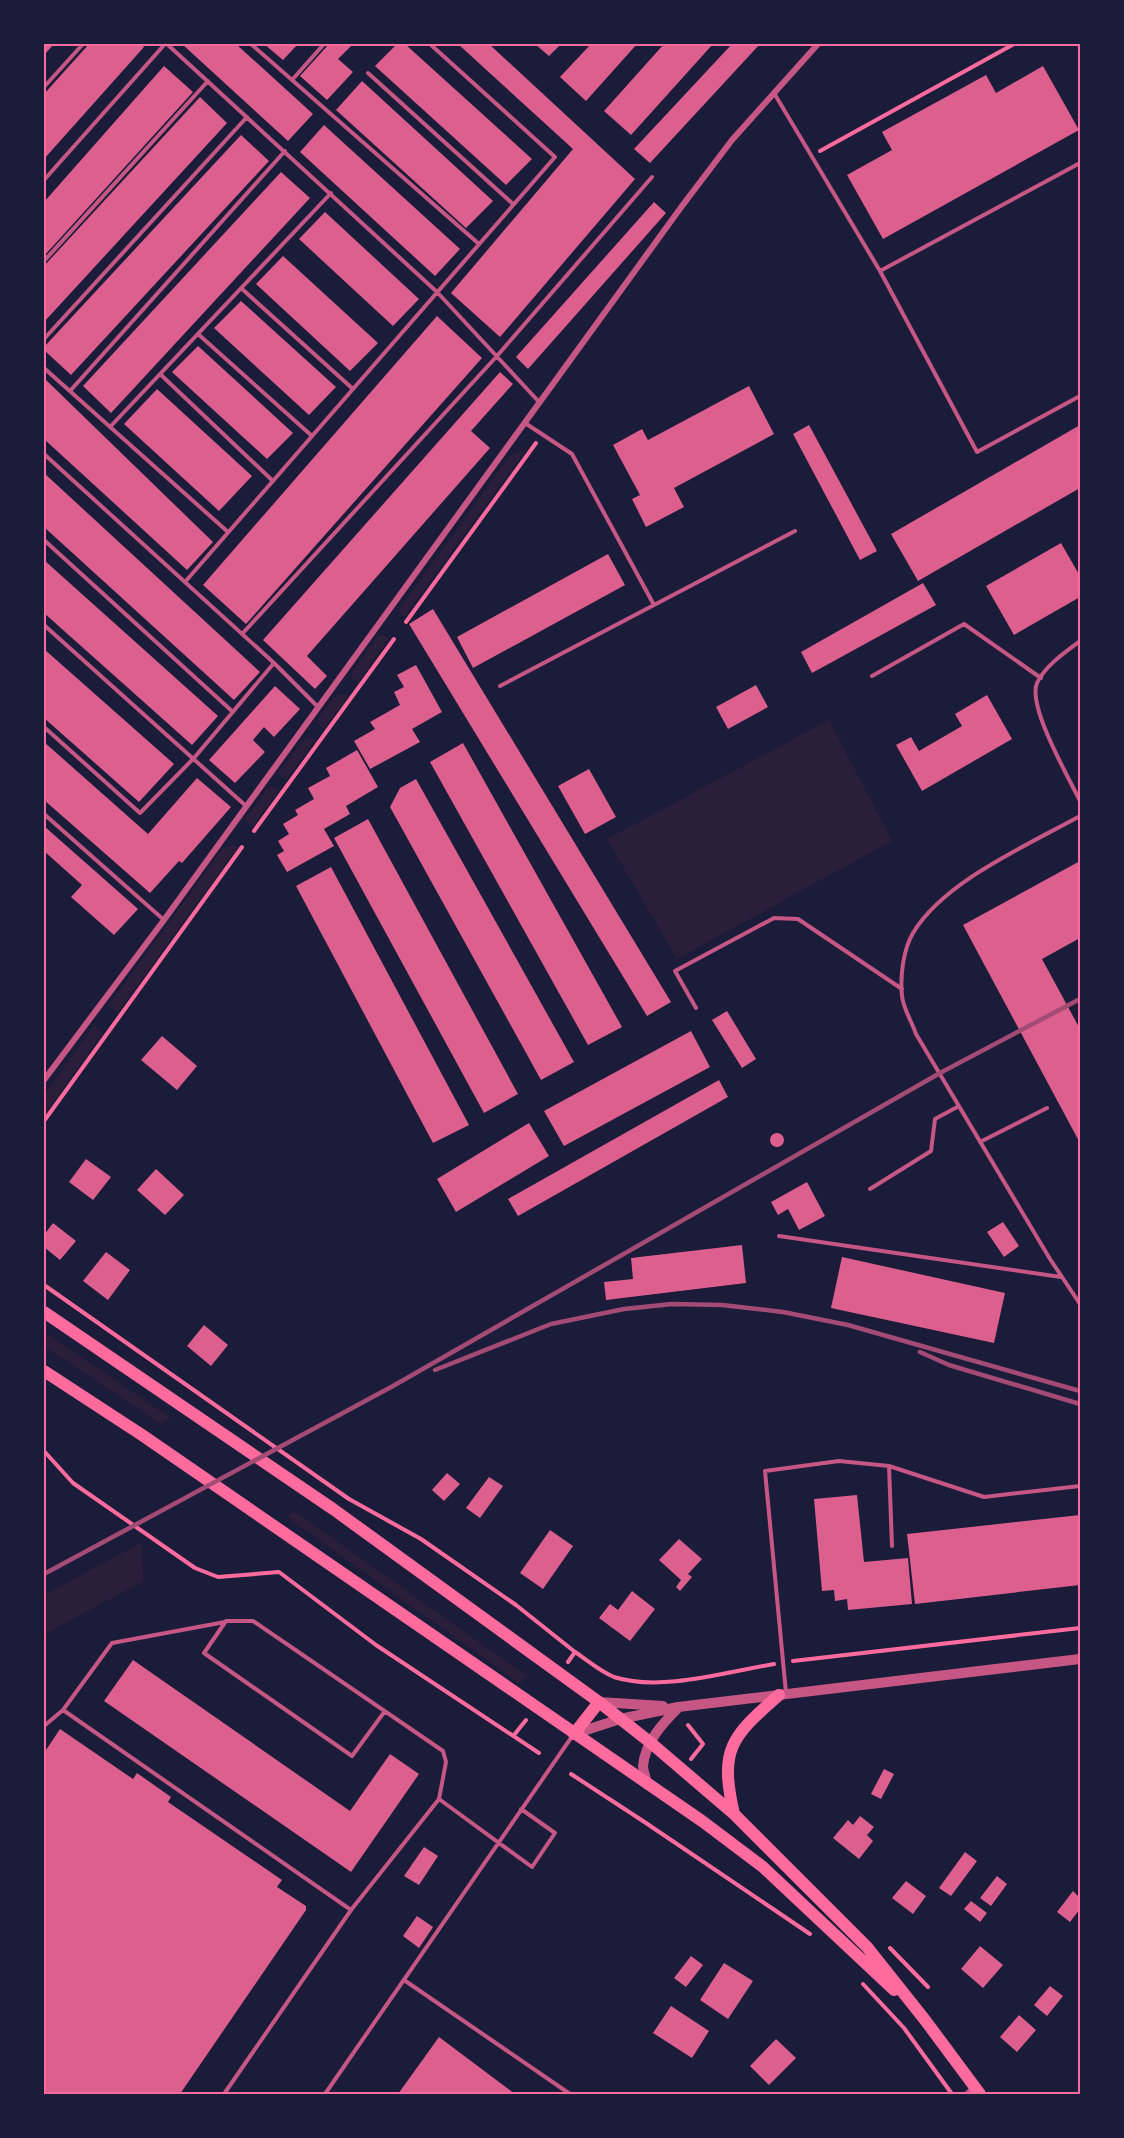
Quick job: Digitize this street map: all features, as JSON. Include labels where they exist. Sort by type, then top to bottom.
[{"type":"main road","points":[[44,1312],[333,1509],[599,1702],[651,1743],[734,1814],[867,1947],[925,2020],[973,2091]]},
{"type":"main road","points":[[44,1371],[291,1537],[702,1821],[763,1867],[925,2020]]},
{"type":"main road","points":[[734,1814],[728,1790],[730,1750],[740,1731],[782,1694]]},
{"type":"main road","points":[[574,1734],[599,1702]]},
{"type":"street","points":[[44,1080],[164,920],[725,150],[818,44]]},
{"type":"street","points":[[574,1734],[620,1719],[678,1707],[1080,1659]]},
{"type":"street","points":[[599,1702],[678,1707]]},
{"type":"street","points":[[648,1785],[643,1766],[651,1743],[660,1726],[678,1707]]},
{"type":"lane","points":[[44,87],[83,44]]},
{"type":"lane","points":[[44,180],[166,44],[437,292],[540,403]]},
{"type":"lane","points":[[251,44],[479,244]]},
{"type":"lane","points":[[292,80],[324,44]]},
{"type":"lane","points":[[185,582],[555,156],[430,44]]},
{"type":"lane","points":[[368,73],[513,204]]},
{"type":"lane","points":[[44,261],[208,81]]},
{"type":"lane","points":[[774,92],[880,271],[977,452],[1080,396]]},
{"type":"lane","points":[[44,339],[247,117]]},
{"type":"lane","points":[[70,392],[285,151]]},
{"type":"lane","points":[[880,271],[1080,163]]},
{"type":"lane","points":[[242,634],[497,356],[652,177]]},
{"type":"lane","points":[[110,427],[331,193]]},
{"type":"lane","points":[[242,288],[353,388]]},
{"type":"lane","points":[[198,334],[312,435]]},
{"type":"lane","points":[[44,368],[228,532]]},
{"type":"lane","points":[[160,374],[273,481]]},
{"type":"lane","points":[[525,423],[572,454],[654,605]]},
{"type":"lane","points":[[44,454],[274,663],[318,706]]},
{"type":"lane","points":[[500,686],[795,531]]},
{"type":"lane","points":[[44,540],[233,712]]},
{"type":"lane","points":[[872,676],[964,624],[1041,678]]},
{"type":"lane","points":[[44,625],[246,806]]},
{"type":"lane","points":[[1080,641],[1049,667],[1036,685],[1037,705],[1044,728],[1080,801]]},
{"type":"lane","points":[[44,727],[140,813],[194,758],[274,663]]},
{"type":"lane","points":[[44,814],[164,920]]},
{"type":"lane","points":[[1080,816],[984,869],[940,900],[912,934],[903,964],[902,989],[902,997],[916,1034],[1062,1278],[1080,1304]]},
{"type":"lane","points":[[696,1008],[675,971],[774,918],[798,919],[902,989]]},
{"type":"lane","points":[[870,1189],[931,1151],[935,1119],[959,1106]]},
{"type":"lane","points":[[981,1142],[1047,1108]]},
{"type":"lane","points":[[779,1236],[1062,1278]]},
{"type":"lane","points":[[782,1694],[783,1663],[765,1471],[839,1461],[889,1466],[984,1497],[1080,1486]]},
{"type":"lane","points":[[889,1466],[892,1546]]},
{"type":"lane","points":[[44,1726],[63,1710],[111,1643],[226,1622],[253,1621],[443,1751],[446,1762],[440,1799],[351,1910],[224,2094]]},
{"type":"lane","points":[[226,1622],[204,1653],[352,1756],[385,1711]]},
{"type":"lane","points":[[63,1710],[351,1910]]},
{"type":"lane","points":[[324,2094],[574,1734]]},
{"type":"lane","points":[[440,1799],[532,1867],[555,1833],[521,1809]]},
{"type":"lane","points":[[404,1980],[570,2094]]},
{"type":"path","points":[[811,156],[1014,44]]},
{"type":"path","points":[[406,622],[538,440]]},
{"type":"path","points":[[254,831],[394,639]]},
{"type":"path","points":[[44,1121],[242,847]]},
{"type":"path","points":[[44,1284],[204,1399],[349,1499],[421,1539],[516,1605],[575,1652],[612,1676],[643,1683],[683,1680],[783,1663],[1080,1628]]},
{"type":"path","points":[[44,1451],[73,1484],[195,1568],[218,1577],[279,1572],[376,1646],[539,1753]]},
{"type":"path","points":[[567,1663],[575,1652]]},
{"type":"path","points":[[514,1735],[526,1720]]},
{"type":"path","points":[[687,1765],[703,1744],[688,1725]]},
{"type":"path","points":[[571,1774],[817,1939]]},
{"type":"path","points":[[857,1978],[904,2028],[951,2094]]},
{"type":"shaded area","points":[[528,447],[404,617],[400,614],[399,609],[509,457]]},
{"type":"shaded area","points":[[383,635],[389,638],[358,682],[352,678],[352,672],[378,636]]},
{"type":"shaded area","points":[[340,694],[348,696],[324,729],[317,720],[335,696]]},
{"type":"shaded area","points":[[829,720],[892,841],[677,959],[607,839]]},
{"type":"shaded area","points":[[309,738],[315,740],[286,780],[278,773],[303,740]]},
{"type":"shaded area","points":[[273,787],[279,791],[252,827],[245,819],[268,788]]},
{"type":"shaded area","points":[[231,845],[238,847],[118,1012],[108,1006],[223,848]]},
{"type":"shaded area","points":[[94,1026],[103,1032],[44,1115],[44,1095]]},
{"type":"shaded area","points":[[44,1332],[171,1418],[161,1424],[44,1346]]},
{"type":"shaded area","points":[[294,1511],[527,1676],[520,1684],[287,1517]]},
{"type":"shaded area","points":[[141,1543],[143,1581],[44,1635],[44,1595]]},
{"type":"building","points":[[44,44],[54,44],[44,55]]},
{"type":"building","points":[[89,44],[141,44],[144,47],[44,159],[44,94]]},
{"type":"building","points":[[182,44],[236,44],[313,114],[288,141]]},
{"type":"building","points":[[264,44],[298,44],[283,60]]},
{"type":"building","points":[[329,44],[353,44],[338,59],[353,72],[327,100],[300,76]]},
{"type":"building","points":[[397,44],[405,44],[532,159],[506,185],[375,66]]},
{"type":"building","points":[[458,44],[489,44],[635,179],[500,337],[451,293],[573,149]]},
{"type":"building","points":[[535,44],[561,44],[549,56]]},
{"type":"building","points":[[591,44],[637,44],[586,101],[560,77]]},
{"type":"building","points":[[664,44],[713,44],[631,135],[604,111]]},
{"type":"building","points":[[732,44],[760,44],[650,163],[634,149]]},
{"type":"building","points":[[164,66],[193,92],[44,256],[44,202]]},
{"type":"building","points":[[1043,66],[1079,130],[883,239],[847,175],[892,150],[882,132],[986,75],[996,93]]},
{"type":"building","points":[[362,81],[493,201],[466,228],[336,110]]},
{"type":"building","points":[[200,97],[227,123],[44,322],[44,266]]},
{"type":"building","points":[[324,125],[460,249],[435,276],[300,152]]},
{"type":"building","points":[[241,135],[269,161],[71,375],[44,350],[44,347]]},
{"type":"building","points":[[281,172],[310,198],[111,413],[83,386]]},
{"type":"building","points":[[654,202],[666,213],[528,369],[516,357]]},
{"type":"building","points":[[325,212],[419,299],[393,326],[299,239]]},
{"type":"building","points":[[283,256],[378,343],[350,371],[256,284]]},
{"type":"building","points":[[241,301],[336,387],[309,415],[214,328]]},
{"type":"building","points":[[437,316],[482,358],[246,624],[203,585]]},
{"type":"building","points":[[198,346],[293,433],[267,459],[172,372]]},
{"type":"building","points":[[500,372],[513,384],[471,431],[490,448],[307,656],[327,676],[315,689],[263,640]]},
{"type":"building","points":[[44,378],[213,542],[187,570],[44,439]]},
{"type":"building","points":[[749,386],[774,434],[674,488],[684,507],[646,527],[632,499],[640,495],[613,445],[642,429],[648,440]]},
{"type":"building","points":[[157,389],[252,476],[219,511],[124,424]]},
{"type":"building","points":[[809,425],[877,551],[860,560],[793,434]]},
{"type":"building","points":[[1080,425],[1080,488],[918,581],[891,534]]},
{"type":"building","points":[[44,473],[260,672],[234,700],[44,527]]},
{"type":"building","points":[[1061,543],[1080,576],[1080,597],[1014,635],[986,586]]},
{"type":"building","points":[[608,554],[625,585],[473,668],[457,637]]},
{"type":"building","points":[[44,560],[218,716],[192,745],[44,613]]},
{"type":"building","points":[[923,583],[936,605],[812,673],[801,652]]},
{"type":"building","points":[[433,609],[671,1002],[647,1016],[409,624]]},
{"type":"building","points":[[44,649],[174,764],[139,802],[44,718]]},
{"type":"building","points":[[416,665],[442,712],[412,729],[420,742],[370,769],[354,741],[375,729],[370,722],[400,705],[394,692],[404,687],[397,675]]},
{"type":"building","points":[[756,685],[768,707],[728,729],[716,707]]},
{"type":"building","points":[[275,686],[300,709],[274,737],[264,727],[253,740],[265,752],[235,783],[209,760]]},
{"type":"building","points":[[987,695],[1012,739],[922,791],[896,745],[911,737],[919,751],[962,726],[955,714]]},
{"type":"building","points":[[44,742],[148,834],[197,778],[231,807],[182,863],[179,861],[150,893],[44,800]]},
{"type":"building","points":[[463,743],[622,1027],[588,1045],[430,762]]},
{"type":"building","points":[[357,750],[378,787],[346,806],[350,814],[324,829],[334,846],[287,872],[277,855],[284,851],[278,841],[289,834],[283,824],[298,815],[295,810],[314,799],[308,788],[330,776],[326,768]]},
{"type":"building","points":[[589,769],[616,817],[585,834],[558,786]]},
{"type":"building","points":[[416,779],[574,1062],[541,1080],[390,807],[400,788]]},
{"type":"building","points":[[368,819],[518,1094],[484,1113],[334,838]]},
{"type":"building","points":[[44,826],[138,909],[114,935],[71,897],[82,885],[44,851]]},
{"type":"building","points":[[1080,861],[1080,938],[1042,959],[1080,1029],[1080,1143],[963,925]]},
{"type":"building","points":[[331,867],[469,1125],[433,1143],[296,886]]},
{"type":"building","points":[[727,1011],[756,1059],[742,1068],[712,1020]]},
{"type":"building","points":[[691,1031],[710,1067],[564,1146],[544,1111]]},
{"type":"building","points":[[162,1036],[197,1066],[177,1090],[141,1060]]},
{"type":"building","points":[[719,1080],[728,1097],[518,1216],[508,1199]]},
{"type":"building","points":[[529,1123],[549,1156],[456,1212],[437,1179]]},
{"type":"building","points":[[774,1133],[780,1133],[784,1140],[780,1147],[774,1147],[770,1143],[770,1137]]},
{"type":"building","points":[[86,1159],[111,1177],[93,1200],[69,1182]]},
{"type":"building","points":[[156,1169],[184,1195],[165,1215],[137,1190]]},
{"type":"building","points":[[807,1182],[825,1216],[799,1230],[788,1209],[778,1215],[771,1202]]},
{"type":"building","points":[[1003,1222],[1019,1246],[1004,1257],[987,1232]]},
{"type":"building","points":[[53,1223],[76,1241],[60,1260],[44,1247],[44,1235]]},
{"type":"building","points":[[742,1245],[746,1283],[606,1300],[604,1282],[633,1279],[631,1258]]},
{"type":"building","points":[[106,1252],[130,1270],[108,1300],[83,1281]]},
{"type":"building","points":[[842,1257],[1005,1293],[994,1343],[831,1308]]},
{"type":"building","points":[[204,1325],[228,1345],[211,1366],[187,1346]]},
{"type":"building","points":[[447,1473],[460,1484],[444,1501],[432,1490]]},
{"type":"building","points":[[489,1477],[503,1486],[480,1518],[466,1508]]},
{"type":"building","points":[[857,1495],[864,1562],[908,1558],[912,1604],[848,1610],[847,1599],[835,1601],[834,1590],[822,1591],[814,1499]]},
{"type":"building","points":[[1080,1515],[1080,1585],[915,1604],[907,1534]]},
{"type":"building","points":[[550,1530],[573,1546],[543,1589],[520,1573]]},
{"type":"building","points":[[679,1539],[702,1559],[688,1574],[692,1577],[680,1591],[676,1587],[681,1580],[659,1560]]},
{"type":"building","points":[[632,1591],[655,1609],[630,1641],[599,1618],[610,1604],[618,1610]]},
{"type":"building","points":[[133,1660],[350,1811],[390,1754],[419,1774],[351,1872],[104,1701]]},
{"type":"building","points":[[60,1729],[133,1779],[137,1773],[171,1797],[168,1802],[282,1880],[277,1887],[306,1906],[306,1910],[180,2094],[44,2094],[44,1753]]},
{"type":"building","points":[[884,1769],[894,1774],[881,1799],[871,1794]]},
{"type":"building","points":[[860,1816],[874,1827],[867,1835],[873,1841],[859,1859],[833,1838],[848,1820],[853,1825]]},
{"type":"building","points":[[424,1847],[438,1856],[419,1885],[404,1876]]},
{"type":"building","points":[[965,1852],[977,1861],[951,1896],[939,1888]]},
{"type":"building","points":[[997,1876],[1007,1884],[991,1906],[980,1898]]},
{"type":"building","points":[[906,1881],[926,1896],[913,1914],[892,1898]]},
{"type":"building","points":[[1073,1891],[1080,1898],[1080,1909],[1070,1922],[1057,1912]]},
{"type":"building","points":[[971,1901],[987,1913],[980,1922],[964,1909]]},
{"type":"building","points":[[417,1916],[433,1927],[419,1948],[403,1936]]},
{"type":"building","points":[[980,1946],[1003,1965],[983,1988],[961,1969]]},
{"type":"building","points":[[691,1956],[703,1965],[686,1987],[674,1978]]},
{"type":"building","points":[[724,1963],[753,1981],[728,2019],[700,2000]]},
{"type":"building","points":[[1050,1986],[1063,1996],[1047,2016],[1034,2005]]},
{"type":"building","points":[[671,2006],[709,2031],[692,2058],[653,2033]]},
{"type":"building","points":[[1019,2015],[1036,2030],[1017,2052],[1000,2037]]},
{"type":"building","points":[[439,2037],[515,2094],[398,2094]]},
{"type":"building","points":[[776,2039],[796,2058],[769,2085],[750,2066]]},
{"type":"railway","points":[[44,1574],[393,1386],[940,1073],[1080,999]]},
{"type":"railway","points":[[435,1370],[551,1324],[624,1309],[672,1304],[722,1305],[783,1312],[848,1325],[1080,1391]]},
{"type":"railway","points":[[920,1352],[949,1365],[1080,1404]]}]
